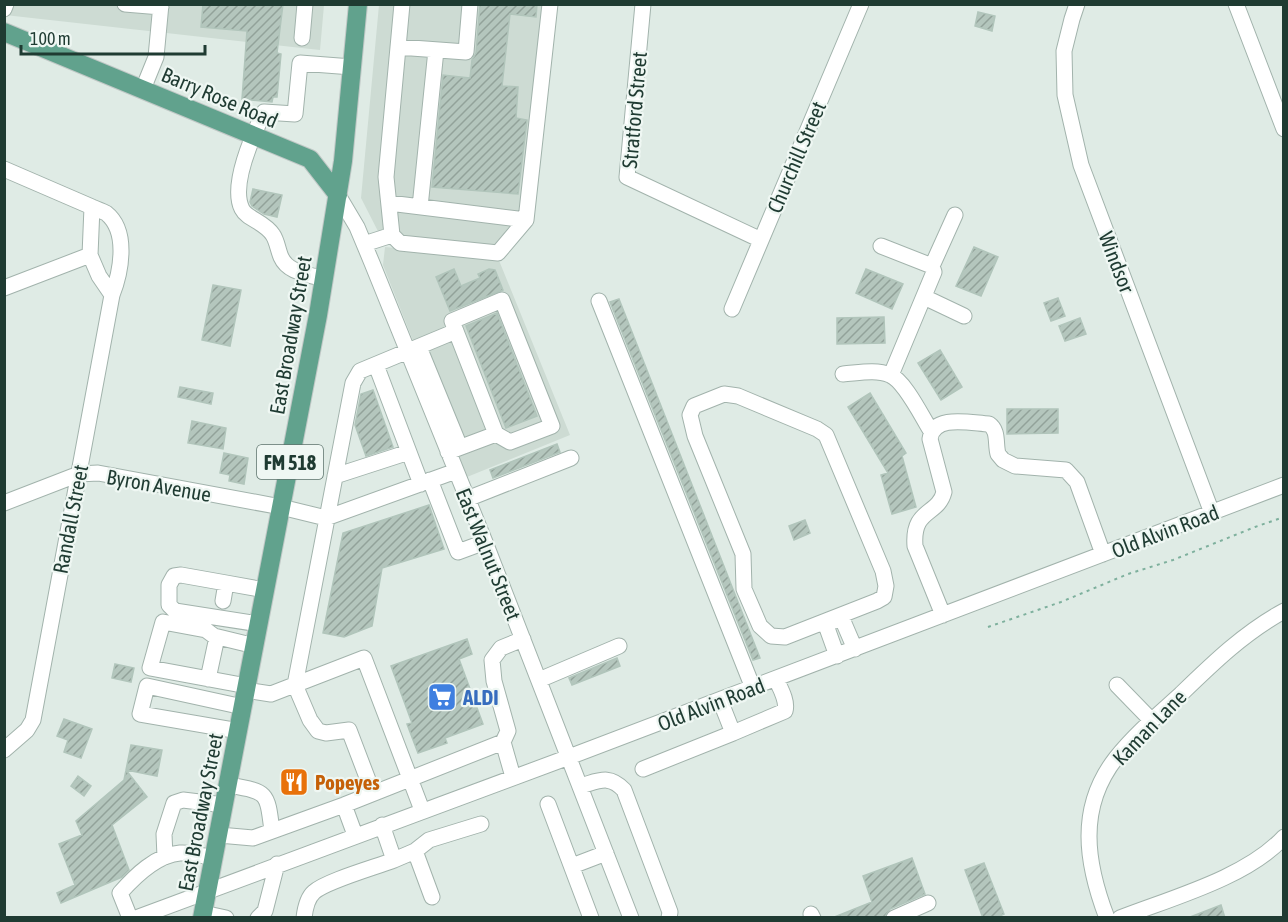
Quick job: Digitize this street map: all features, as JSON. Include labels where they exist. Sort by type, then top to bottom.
[{"type":"main road","name":"East Broadway Street","points":[[202,915],[324,279],[343,161],[358,4]]},
{"type":"main road","name":"Barry Rose Road","points":[[4,32],[310,159],[338,195]]},
{"type":"street","points":[[4,9],[6,4]]},
{"type":"street","points":[[125,4],[161,6],[156,57],[143,89]]},
{"type":"street","points":[[302,38],[305,4]]},
{"type":"street","points":[[402,4],[386,177],[392,235],[400,243],[498,253],[526,220],[550,4]]},
{"type":"street","points":[[398,47],[466,52],[470,4]]},
{"type":"street","name":"Stratford Street","points":[[643,4],[627,177],[761,240]]},
{"type":"street","name":"Churchill Street","points":[[732,309],[861,4]]},
{"type":"street","name":"Windsor","points":[[1077,4],[1064,51],[1065,95],[1078,155],[1212,513]]},
{"type":"street","points":[[1236,4],[1284,129]]},
{"type":"street","points":[[420,207],[436,50]]},
{"type":"street","points":[[324,279],[287,267],[269,230],[242,209],[239,197],[241,176],[253,135],[264,112],[295,114],[300,63],[352,67]]},
{"type":"street","name":"Randall Street","points":[[4,169],[106,213],[114,225],[122,257],[120,274],[112,295],[33,720],[19,739],[4,750]]},
{"type":"street","name":"East Walnut Street","points":[[338,195],[357,227],[413,349],[454,449],[456,471],[631,918]]},
{"type":"street","points":[[389,203],[526,220]]},
{"type":"street","points":[[92,207],[90,255],[99,276],[112,295]]},
{"type":"street","points":[[891,375],[934,272],[932,266],[955,215]]},
{"type":"street","points":[[364,244],[392,235]]},
{"type":"street","points":[[881,246],[932,266]]},
{"type":"street","points":[[4,288],[90,255]]},
{"type":"street","points":[[924,297],[964,316]]},
{"type":"street","points":[[502,300],[552,426],[510,442],[496,434],[452,321],[502,300]]},
{"type":"street","points":[[599,301],[753,688]]},
{"type":"street","points":[[373,793],[349,730],[326,733],[318,731],[310,720],[296,685],[326,518],[353,383],[360,371],[456,331]]},
{"type":"street","points":[[376,365],[409,452],[426,482],[458,552],[485,542]]},
{"type":"street","points":[[843,374],[878,372],[891,375],[901,384],[931,431]]},
{"type":"street","points":[[837,656],[827,628],[832,619],[884,597],[886,586],[883,571],[826,435],[817,429],[738,396],[724,394],[694,406],[690,415],[695,436],[743,554],[744,589],[760,626],[771,636],[785,637],[832,619],[843,621],[855,649]]},
{"type":"street","points":[[944,615],[915,546],[914,537],[916,524],[920,518],[939,502],[944,492],[930,439],[931,431],[938,424],[945,422],[989,424],[996,432],[998,454],[1010,464],[1066,470],[1077,482],[1103,554]]},
{"type":"street","points":[[454,449],[496,434]]},
{"type":"street","points":[[334,476],[409,452]]},
{"type":"street","points":[[467,499],[571,458]]},
{"type":"street","points":[[326,518],[456,471]]},
{"type":"street","name":"Byron Avenue","points":[[4,503],[79,474],[98,473],[281,507],[326,518]]},
{"type":"street","name":"Old Alvin Road","points":[[136,918],[753,688],[1284,485]]},
{"type":"street","points":[[259,624],[175,611],[169,605],[169,585],[174,576],[181,574],[265,590]]},
{"type":"street","points":[[223,601],[226,583]]},
{"type":"street","name":"Kaman Lane","points":[[1107,918],[1096,889],[1089,855],[1093,805],[1106,774],[1115,759],[1152,721],[1240,640],[1284,611]]},
{"type":"street","points":[[238,731],[140,714],[163,622],[206,630],[217,637],[255,646]]},
{"type":"street","points":[[208,679],[217,637]]},
{"type":"street","points":[[219,835],[253,838],[344,805],[503,742],[508,732],[494,681],[492,660],[501,648],[523,639]]},
{"type":"street","points":[[539,680],[619,646]]},
{"type":"street","points":[[147,686],[245,695],[271,694],[364,658],[422,810]]},
{"type":"street","points":[[150,668],[208,679],[245,695]]},
{"type":"street","points":[[643,770],[785,711],[786,706],[776,679]]},
{"type":"street","points":[[1117,685],[1152,721]]},
{"type":"street","points":[[720,700],[733,733]]},
{"type":"street","points":[[503,742],[513,777]]},
{"type":"street","points":[[580,786],[604,779],[617,783],[624,790],[670,912],[669,918]]},
{"type":"street","points":[[228,785],[260,792],[268,802],[272,831]]},
{"type":"street","points":[[165,856],[164,834],[174,803],[183,800],[224,805]]},
{"type":"street","points":[[548,804],[591,918]]},
{"type":"street","points":[[344,805],[355,835]]},
{"type":"street","points":[[304,918],[306,905],[313,892],[326,885],[415,851],[429,840],[481,824]]},
{"type":"street","points":[[382,825],[394,860]]},
{"type":"street","points":[[1120,918],[1243,869],[1269,851],[1284,837]]},
{"type":"street","points":[[415,851],[432,897]]},
{"type":"street","points":[[130,918],[120,893],[132,879],[165,856],[182,853],[214,858]]},
{"type":"street","points":[[572,866],[606,853]]},
{"type":"street","points":[[258,918],[265,911],[278,864]]},
{"type":"street","points":[[894,918],[928,903]]},
{"type":"street","points":[[202,915],[226,918]]},
{"type":"path","points":[[988,627],[1061,602],[1128,574],[1173,561],[1284,517]]},
{"type":"shaded area","points":[[5,4],[324,5],[320,50],[5,15]]},
{"type":"shaded area","points":[[379,5],[553,5],[532,223],[505,256],[384,243],[361,198]]},
{"type":"shaded area","points":[[385,247],[498,258],[570,435],[467,477],[383,265]]},
{"type":"building","points":[[203,4],[283,4],[277,53],[281,54],[277,97],[273,97],[272,102],[242,99],[247,31],[201,27]]},
{"type":"building","points":[[480,4],[537,4],[536,17],[510,14],[502,86],[518,87],[516,118],[527,120],[518,194],[432,187],[443,75],[470,78],[472,60],[476,53]]},
{"type":"building","points":[[978,12],[995,16],[992,31],[975,26]]},
{"type":"building","points":[[253,189],[282,195],[277,217],[264,214],[252,206],[250,202]]},
{"type":"building","points":[[974,247],[998,257],[981,296],[956,286]]},
{"type":"building","points":[[454,269],[461,286],[480,278],[478,274],[489,269],[495,270],[503,290],[450,311],[436,277]]},
{"type":"building","points":[[866,269],[903,284],[892,309],[856,293]]},
{"type":"building","points":[[213,285],[241,290],[230,346],[202,340]]},
{"type":"building","points":[[1058,298],[1065,316],[1051,321],[1044,303]]},
{"type":"building","points":[[619,299],[760,658],[753,660],[610,302]]},
{"type":"building","points":[[497,313],[537,416],[506,428],[466,326]]},
{"type":"building","points":[[884,317],[885,343],[837,344],[837,318]]},
{"type":"building","points":[[1080,318],[1086,334],[1065,341],[1059,326]]},
{"type":"building","points":[[940,350],[962,387],[941,400],[918,363]]},
{"type":"building","points":[[180,387],[213,393],[211,404],[178,397]]},
{"type":"building","points":[[373,390],[393,447],[366,456],[355,425],[361,394]]},
{"type":"building","points":[[870,393],[906,453],[902,456],[916,507],[892,514],[881,475],[888,473],[848,407]]},
{"type":"building","points":[[1007,409],[1058,409],[1058,433],[1007,434]]},
{"type":"building","points":[[192,421],[226,428],[223,449],[188,443]]},
{"type":"building","points":[[557,444],[560,452],[493,478],[490,470]]},
{"type":"building","points":[[224,453],[248,458],[244,484],[229,481],[230,475],[220,473]]},
{"type":"building","points":[[429,505],[444,549],[382,568],[372,626],[344,637],[323,633],[343,533]]},
{"type":"building","points":[[805,520],[810,533],[794,540],[789,526]]},
{"type":"building","points":[[467,639],[472,654],[459,659],[483,724],[445,738],[447,743],[418,753],[407,724],[412,723],[391,666]]},
{"type":"building","points":[[617,658],[620,666],[572,685],[569,678]]},
{"type":"building","points":[[115,664],[134,668],[131,682],[112,678]]},
{"type":"building","points":[[64,719],[92,729],[81,758],[64,752],[68,740],[57,736]]},
{"type":"building","points":[[131,745],[162,750],[157,776],[126,770]]},
{"type":"building","points":[[126,770],[147,797],[112,825],[129,870],[122,877],[61,903],[57,893],[75,885],[59,844],[82,835],[76,821],[124,780]]},
{"type":"building","points":[[78,776],[91,786],[84,796],[71,786]]},
{"type":"building","points":[[912,858],[925,894],[890,909],[884,918],[832,918],[872,902],[863,876]]},
{"type":"building","points":[[984,863],[1004,914],[995,918],[983,918],[965,870]]},
{"type":"building","points":[[1221,905],[1225,918],[1190,918],[1190,917]]},
{"type":"place","name":"ALDI","points":[[442,697]]},
{"type":"place","name":"Popeyes","points":[[294,782]]}]
